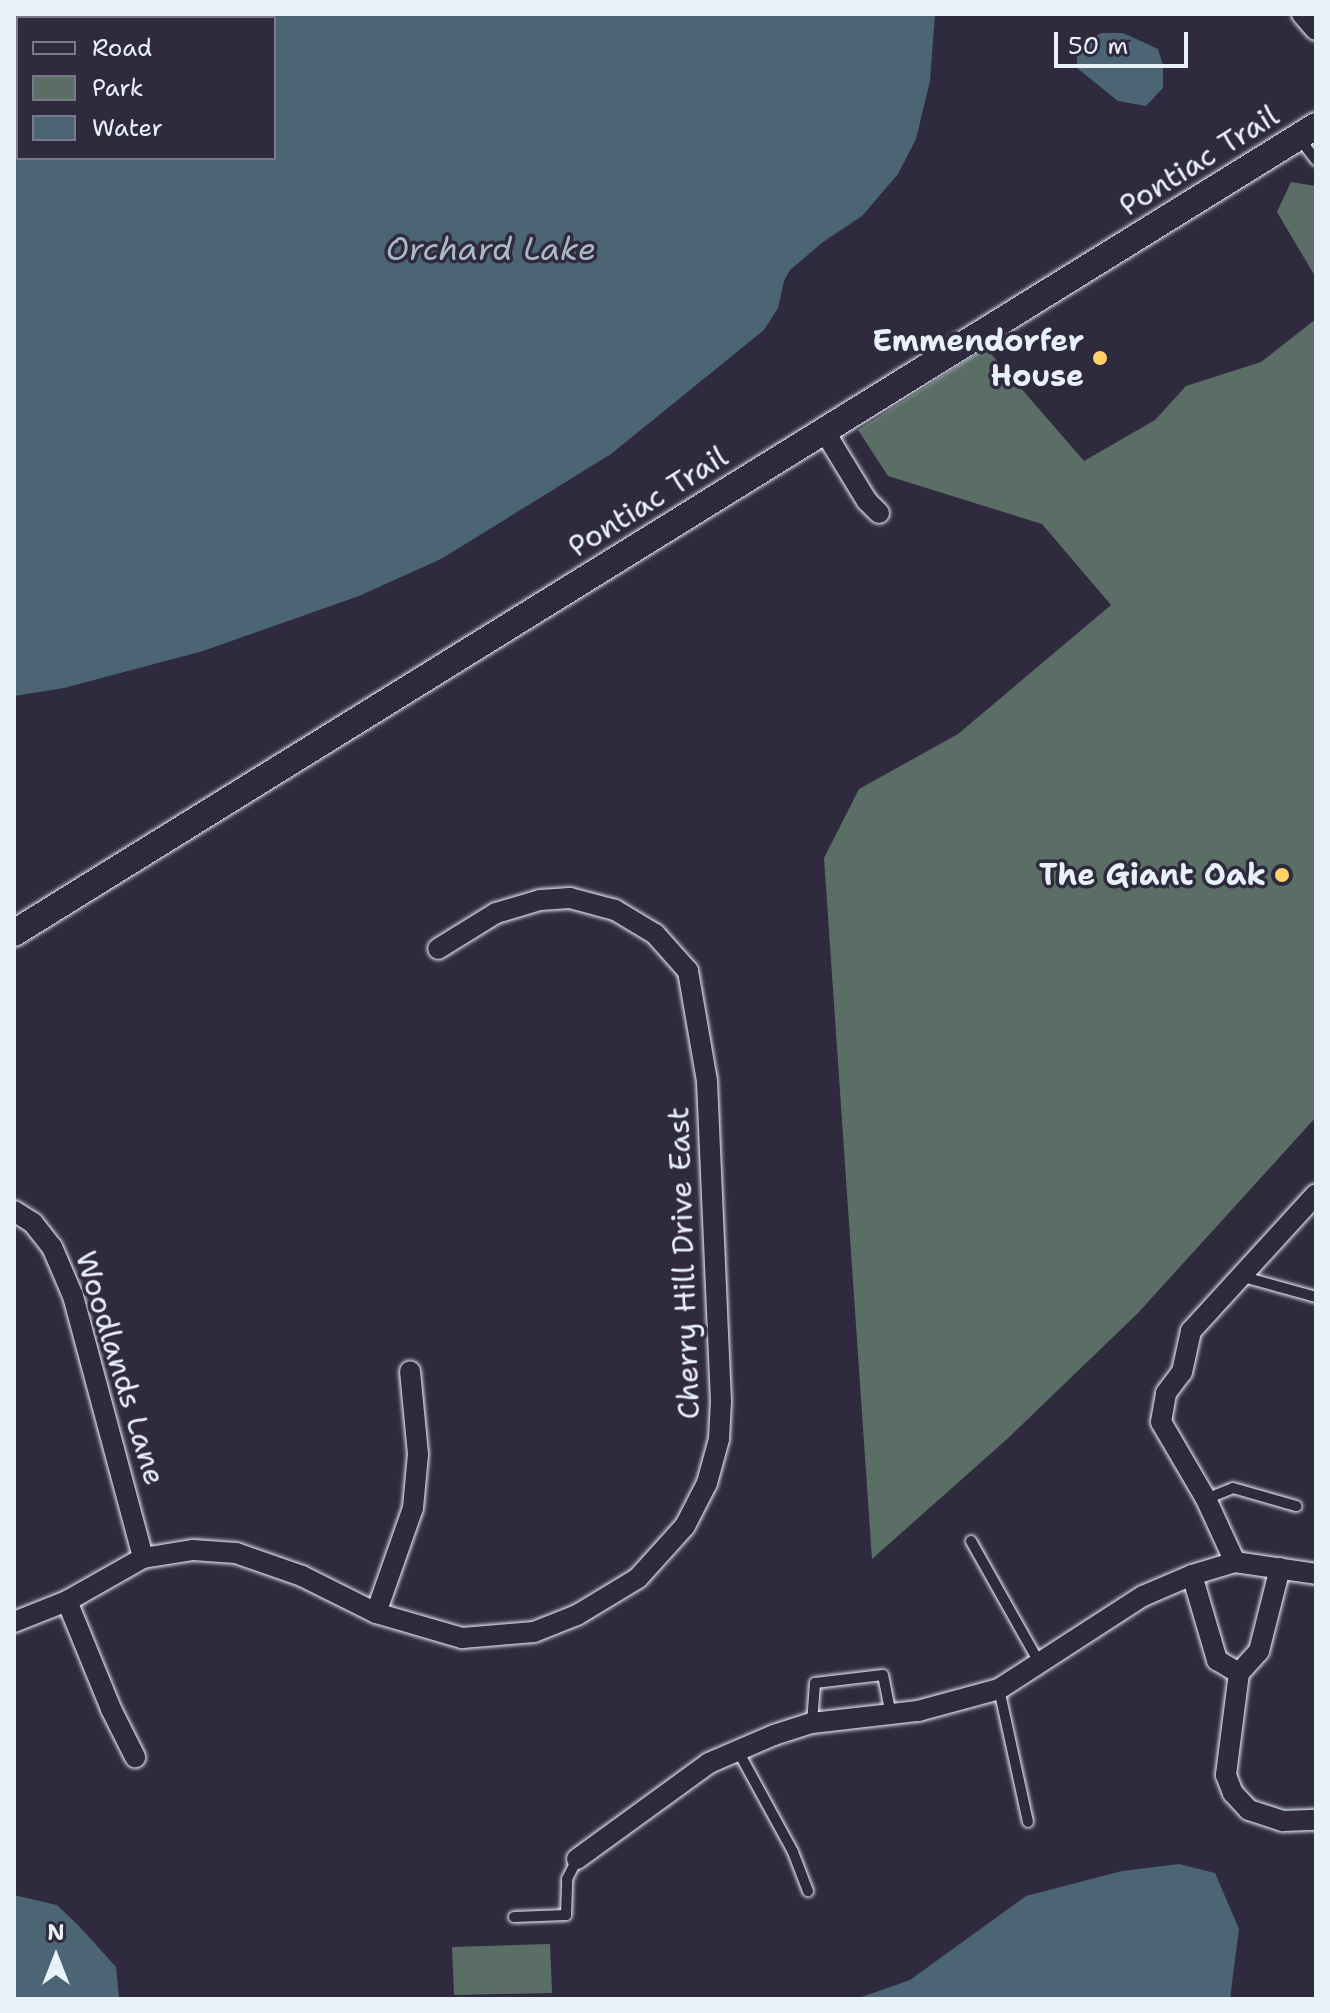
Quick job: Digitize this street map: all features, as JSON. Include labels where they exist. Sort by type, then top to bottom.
[{"type":"main road","name":"Pontiac Trail","points":[[14,933],[1307,131]]},
{"type":"street","points":[[1302,14],[1316,30]]},
{"type":"street","points":[[823,429],[867,501],[879,513]]},
{"type":"street","name":"Cherry Hill Drive East","points":[[14,1622],[67,1601],[143,1558],[193,1550],[236,1553],[302,1576],[376,1613],[462,1638],[534,1632],[577,1615],[638,1578],[685,1526],[707,1483],[719,1439],[721,1380],[707,1081],[688,971],[655,934],[615,910],[570,898],[540,900],[496,913],[438,949]]},
{"type":"street","points":[[1235,1562],[1206,1499],[1161,1422],[1166,1393],[1182,1372],[1191,1331],[1316,1194]]},
{"type":"street","name":"Woodlands Lane","points":[[14,1211],[33,1223],[52,1247],[73,1296],[143,1558]]},
{"type":"street","points":[[376,1613],[413,1508],[418,1454],[410,1371]]},
{"type":"street","points":[[577,1859],[709,1763],[812,1723],[891,1715],[947,1705],[999,1689],[1143,1596],[1192,1575],[1235,1562],[1316,1574]]},
{"type":"street","points":[[1280,1568],[1259,1651],[1239,1673],[1226,1775],[1233,1793],[1249,1810],[1283,1821],[1316,1820]]},
{"type":"street","points":[[1192,1575],[1217,1660],[1239,1673]]},
{"type":"street","points":[[67,1601],[111,1709],[135,1757]]},
{"type":"lane","points":[[1307,131],[1316,160]]},
{"type":"lane","points":[[1240,1276],[1316,1297]]},
{"type":"lane","points":[[1206,1499],[1233,1488],[1296,1506]]},
{"type":"lane","points":[[971,1541],[1040,1664]]},
{"type":"lane","points":[[812,1723],[815,1683],[883,1675],[891,1715]]},
{"type":"lane","points":[[999,1689],[1028,1822]]},
{"type":"lane","points":[[738,1751],[793,1852],[808,1891]]},
{"type":"lane","points":[[514,1917],[566,1915],[567,1879],[577,1859]]},
{"type":"green space","points":[[1291,182],[1316,186],[1316,278],[1277,212]]},
{"type":"green space","points":[[1316,319],[1316,1117],[1138,1313],[1006,1440],[872,1559],[824,858],[859,789],[958,734],[1111,605],[1042,524],[888,476],[858,430],[986,348],[1084,461],[1155,420],[1186,386],[1261,362]]},
{"type":"green space","points":[[550,1944],[552,1993],[454,1995],[452,1947]]},
{"type":"water","name":"Orchard Lake","points":[[14,14],[935,14],[930,81],[916,139],[898,174],[862,216],[823,242],[790,270],[784,281],[778,308],[764,330],[611,454],[441,559],[359,596],[203,651],[64,688],[14,696]]},
{"type":"water","points":[[1102,33],[1123,33],[1158,49],[1163,65],[1163,88],[1146,106],[1118,101],[1077,68],[1077,51],[1083,41]]},
{"type":"water","points":[[1179,1864],[1215,1873],[1239,1929],[1230,1999],[856,1999],[910,1980],[1026,1896],[1122,1871]]},
{"type":"water","points":[[14,1895],[57,1905],[78,1925],[116,1967],[119,1999],[14,1999]]},
{"type":"place","name":"Emmendorfer House","points":[[1100,358]]},
{"type":"place","name":"The Giant Oak","points":[[1282,875]]}]
